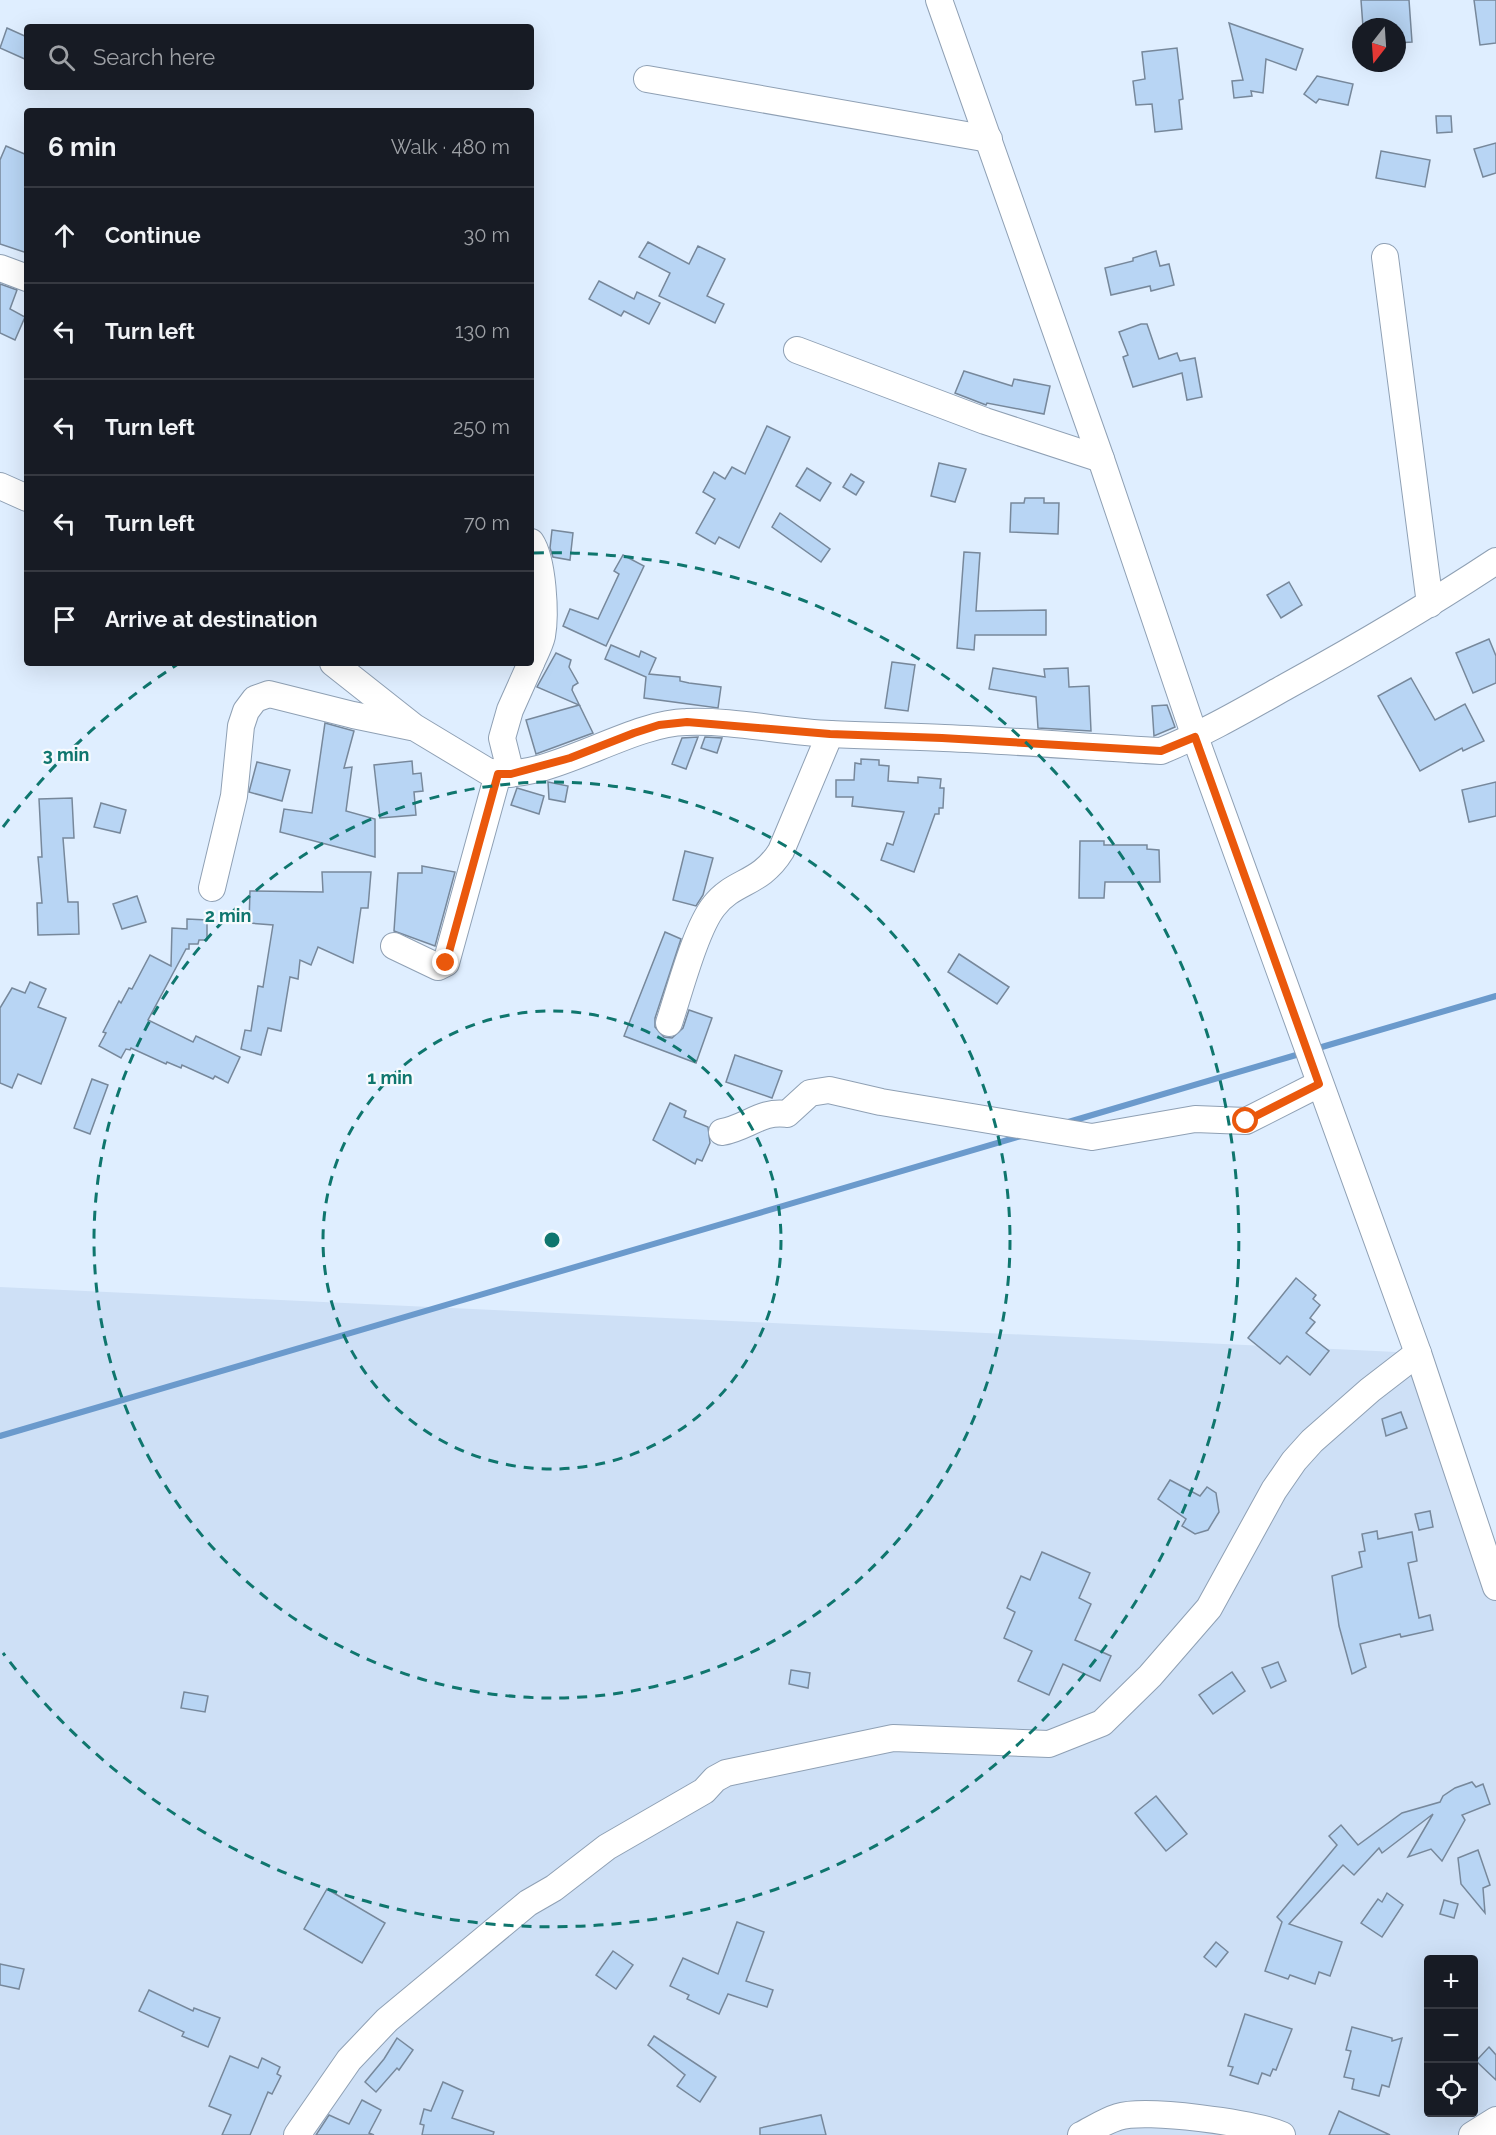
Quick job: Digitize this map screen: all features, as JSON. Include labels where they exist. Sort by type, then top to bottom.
[{"type":"street","points":[[939,0],[1101,459],[1195,737],[1418,1353],[1496,1587]]},
{"type":"street","points":[[647,79],[989,139]]},
{"type":"street","points":[[1385,257],[1430,604]]},
{"type":"street","points":[[0,268],[24,277]]},
{"type":"street","points":[[796,350],[985,421],[1101,459]]},
{"type":"street","points":[[0,486],[24,497]]},
{"type":"street","points":[[534,546],[538,552],[544,617],[542,638],[534,656]]},
{"type":"street","points":[[337,666],[414,727],[487,771],[505,774],[570,758],[659,725],[687,722],[830,734],[1161,751],[1195,737],[1430,604],[1496,561]]},
{"type":"street","points":[[394,946],[438,967],[446,963],[505,774],[502,738],[510,710],[530,666]]},
{"type":"street","points":[[212,888],[234,796],[241,726],[246,711],[255,699],[269,693],[353,715],[414,727]]},
{"type":"street","points":[[669,1023],[705,921],[715,905],[729,893],[771,868],[781,851],[830,734]]},
{"type":"street","points":[[722,1132],[737,1129],[773,1112],[787,1114],[810,1093],[829,1090],[881,1102],[1092,1137],[1195,1119],[1246,1121],[1319,1084]]},
{"type":"street","points":[[297,2135],[349,2060],[387,2020],[528,1903],[555,1888],[607,1846],[704,1791],[715,1779],[726,1773],[893,1738],[1049,1744],[1102,1724],[1150,1676],[1209,1608],[1274,1490],[1294,1461],[1312,1441],[1370,1390],[1418,1353]]},
{"type":"street","points":[[1081,2135],[1120,2116],[1153,2114],[1197,2118],[1282,2135]]},
{"type":"street","points":[[1472,2135],[1496,2120]]},
{"type":"shaded area","points":[[0,1287],[1418,1353],[1496,1579],[1496,2135],[0,2135]]},
{"type":"building","points":[[1361,0],[1409,0],[1412,42],[1406,42],[1406,18],[1362,18]]},
{"type":"building","points":[[1474,0],[1496,0],[1496,43],[1480,45]]},
{"type":"building","points":[[1229,23],[1303,49],[1296,70],[1266,59],[1263,93],[1251,91],[1252,96],[1234,98],[1232,81],[1243,80]]},
{"type":"building","points":[[7,28],[24,36],[24,59],[0,48]]},
{"type":"building","points":[[1177,48],[1183,99],[1179,100],[1182,129],[1155,132],[1152,104],[1136,105],[1133,81],[1145,79],[1142,52]]},
{"type":"building","points":[[1317,76],[1353,84],[1348,105],[1319,99],[1316,103],[1304,94]]},
{"type":"building","points":[[1436,116],[1451,116],[1452,132],[1437,133]]},
{"type":"building","points":[[1496,143],[1496,173],[1483,177],[1474,149]]},
{"type":"building","points":[[6,146],[24,154],[24,252],[0,244],[0,160]]},
{"type":"building","points":[[1381,151],[1430,160],[1425,187],[1376,178]]},
{"type":"building","points":[[648,242],[689,264],[698,246],[725,259],[707,296],[724,304],[715,323],[659,296],[670,273],[639,257]]},
{"type":"building","points":[[1156,251],[1160,266],[1169,264],[1174,285],[1151,291],[1150,286],[1111,295],[1105,268],[1133,261],[1133,258]]},
{"type":"building","points":[[599,281],[634,299],[637,292],[660,303],[649,324],[624,311],[621,316],[589,299]]},
{"type":"building","points":[[0,284],[17,290],[10,309],[24,316],[24,319],[15,340],[0,333]]},
{"type":"building","points":[[1147,324],[1159,359],[1177,353],[1180,361],[1195,358],[1202,397],[1187,400],[1182,373],[1133,387],[1123,357],[1128,355],[1119,332]]},
{"type":"building","points":[[964,371],[1012,386],[1014,379],[1050,386],[1044,414],[987,403],[986,405],[955,393]]},
{"type":"building","points":[[767,426],[790,437],[739,548],[719,537],[715,544],[696,533],[715,499],[703,492],[714,472],[725,479],[732,467],[745,474]]},
{"type":"building","points":[[939,463],[966,469],[955,502],[931,496]]},
{"type":"building","points":[[807,468],[831,483],[820,501],[796,486]]},
{"type":"building","points":[[851,474],[864,482],[856,495],[843,487]]},
{"type":"building","points":[[1025,498],[1044,498],[1044,503],[1059,503],[1058,534],[1010,532],[1011,503],[1024,503]]},
{"type":"building","points":[[780,513],[830,549],[821,562],[772,527]]},
{"type":"building","points":[[552,530],[573,533],[570,560],[553,557],[550,548]]},
{"type":"building","points":[[964,552],[980,553],[976,611],[1046,610],[1046,635],[975,635],[974,650],[957,648]]},
{"type":"building","points":[[623,555],[644,566],[606,646],[563,626],[570,609],[598,619],[619,574],[614,571]]},
{"type":"building","points":[[1289,582],[1302,605],[1281,618],[1267,595]]},
{"type":"building","points":[[1489,639],[1496,656],[1496,683],[1473,693],[1456,653]]},
{"type":"building","points":[[611,645],[639,657],[641,651],[656,658],[649,674],[680,677],[680,681],[721,687],[718,708],[644,698],[646,677],[605,659]]},
{"type":"building","points":[[556,653],[571,660],[569,667],[578,683],[573,686],[572,690],[593,733],[536,754],[526,720],[579,705],[537,687]]},
{"type":"building","points":[[892,662],[915,665],[908,711],[885,708]]},
{"type":"building","points":[[993,668],[1045,677],[1044,669],[1068,668],[1069,687],[1089,686],[1091,731],[1038,728],[1036,697],[989,689]]},
{"type":"building","points":[[1411,678],[1435,720],[1465,704],[1484,741],[1463,751],[1462,748],[1420,771],[1378,696]]},
{"type":"building","points":[[1167,705],[1175,727],[1154,736],[1152,706]]},
{"type":"building","points":[[325,723],[354,731],[344,768],[352,767],[346,811],[375,819],[375,857],[280,832],[284,809],[312,813]]},
{"type":"building","points":[[698,737],[686,769],[672,764],[682,738]]},
{"type":"building","points":[[705,737],[722,738],[717,753],[701,748]]},
{"type":"building","points":[[861,759],[879,760],[879,765],[889,766],[888,781],[918,783],[918,777],[941,779],[940,788],[944,788],[943,808],[939,808],[939,814],[935,814],[914,872],[881,860],[887,843],[893,845],[904,812],[852,806],[853,797],[836,797],[836,780],[854,780],[855,763],[861,764]]},
{"type":"building","points":[[412,761],[413,774],[421,773],[423,791],[414,792],[416,815],[380,818],[374,765]]},
{"type":"building","points":[[257,762],[290,770],[282,801],[249,792]]},
{"type":"building","points":[[548,782],[568,786],[565,802],[549,799]]},
{"type":"building","points":[[1496,782],[1496,816],[1469,822],[1462,790]]},
{"type":"building","points":[[517,788],[544,796],[539,814],[511,805]]},
{"type":"building","points":[[72,798],[74,838],[63,838],[68,902],[78,902],[79,934],[38,935],[37,903],[42,903],[38,857],[42,857],[39,799]]},
{"type":"building","points":[[101,803],[126,810],[120,833],[94,827]]},
{"type":"building","points":[[1080,841],[1104,841],[1104,845],[1147,845],[1147,849],[1159,850],[1160,882],[1105,882],[1104,898],[1079,898]]},
{"type":"building","points":[[685,851],[713,858],[703,895],[696,906],[673,900]]},
{"type":"building","points":[[422,866],[455,872],[435,946],[394,931],[398,873],[422,873]]},
{"type":"building","points":[[322,872],[371,872],[368,908],[361,908],[353,963],[318,947],[311,965],[300,960],[298,979],[290,977],[281,1031],[268,1028],[261,1055],[241,1049],[245,1030],[251,1031],[258,986],[263,987],[273,925],[249,923],[250,891],[323,892]]},
{"type":"building","points":[[137,896],[146,922],[122,929],[113,904]]},
{"type":"building","points":[[187,919],[207,920],[207,940],[199,940],[198,944],[189,944],[189,949],[186,949],[148,1020],[193,1042],[196,1036],[240,1057],[228,1083],[182,1065],[181,1068],[167,1062],[166,1064],[131,1048],[126,1049],[121,1058],[99,1046],[106,1033],[103,1032],[119,1001],[121,1003],[129,988],[132,989],[150,955],[171,966],[172,928],[187,929]]},
{"type":"building","points":[[665,932],[681,939],[655,1018],[655,1027],[664,1037],[672,1038],[683,1028],[689,1010],[712,1018],[696,1063],[624,1036]]},
{"type":"building","points":[[959,954],[1009,987],[997,1004],[948,972]]},
{"type":"building","points":[[30,982],[46,989],[38,1007],[66,1018],[41,1084],[18,1074],[12,1088],[0,1083],[0,1008],[12,988],[25,993]]},
{"type":"building","points":[[735,1055],[782,1071],[772,1098],[726,1082]]},
{"type":"building","points":[[92,1079],[108,1085],[90,1134],[74,1128]]},
{"type":"building","points":[[670,1103],[686,1111],[684,1117],[708,1127],[710,1143],[702,1161],[697,1159],[695,1164],[653,1140]]},
{"type":"building","points":[[1296,1278],[1316,1295],[1313,1299],[1320,1305],[1310,1318],[1315,1322],[1306,1333],[1329,1351],[1310,1375],[1287,1356],[1280,1364],[1248,1338]]},
{"type":"building","points":[[1401,1412],[1407,1428],[1386,1436],[1382,1419]]},
{"type":"building","points":[[1170,1480],[1200,1496],[1207,1487],[1216,1493],[1219,1512],[1208,1530],[1195,1534],[1182,1526],[1186,1519],[1158,1499]]},
{"type":"building","points":[[1430,1511],[1433,1527],[1419,1530],[1415,1514]]},
{"type":"building","points":[[1377,1531],[1378,1539],[1412,1532],[1417,1561],[1408,1563],[1419,1618],[1430,1615],[1433,1630],[1401,1637],[1400,1634],[1360,1644],[1366,1667],[1352,1674],[1339,1626],[1332,1576],[1362,1567],[1359,1552],[1365,1551],[1362,1534]]},
{"type":"building","points":[[1042,1552],[1090,1573],[1079,1598],[1091,1604],[1075,1640],[1111,1656],[1100,1681],[1063,1664],[1049,1695],[1018,1681],[1032,1651],[1004,1638],[1015,1612],[1007,1608],[1021,1576],[1030,1580]]},
{"type":"building","points":[[1278,1662],[1286,1681],[1271,1688],[1262,1668]]},
{"type":"building","points":[[791,1670],[810,1673],[808,1688],[789,1684]]},
{"type":"building","points":[[1232,1672],[1245,1691],[1213,1714],[1199,1695]]},
{"type":"building","points":[[184,1692],[208,1696],[205,1712],[181,1708]]},
{"type":"building","points":[[1472,1782],[1476,1787],[1483,1784],[1490,1804],[1462,1815],[1465,1820],[1442,1861],[1431,1849],[1408,1857],[1433,1814],[1382,1853],[1379,1848],[1354,1875],[1343,1865],[1289,1924],[1342,1942],[1330,1976],[1319,1972],[1315,1984],[1290,1975],[1288,1979],[1265,1971],[1282,1922],[1277,1917],[1337,1845],[1329,1836],[1341,1825],[1358,1845],[1402,1813],[1440,1802],[1443,1796],[1455,1788]]},
{"type":"building","points":[[1156,1796],[1187,1834],[1166,1851],[1135,1813]]},
{"type":"building","points":[[1478,1850],[1490,1885],[1483,1888],[1485,1913],[1461,1884],[1458,1858]]},
{"type":"building","points":[[327,1889],[385,1923],[362,1963],[304,1929]]},
{"type":"building","points":[[1387,1893],[1403,1905],[1382,1937],[1361,1923],[1378,1899],[1382,1902]]},
{"type":"building","points":[[1444,1900],[1458,1904],[1454,1918],[1440,1914]]},
{"type":"building","points":[[737,1922],[764,1932],[746,1981],[773,1990],[767,2007],[728,1994],[719,2014],[687,1999],[689,1995],[670,1986],[683,1958],[718,1974]]},
{"type":"building","points":[[1216,1942],[1228,1952],[1216,1967],[1204,1957]]},
{"type":"building","points":[[613,1951],[633,1965],[616,1989],[596,1975]]},
{"type":"building","points":[[0,1964],[24,1969],[19,1989],[0,1985]]},
{"type":"building","points":[[149,1990],[193,2011],[194,2008],[220,2018],[208,2047],[182,2036],[184,2032],[139,2011]]},
{"type":"building","points":[[1245,2014],[1292,2029],[1276,2070],[1273,2069],[1270,2076],[1262,2073],[1258,2084],[1230,2075],[1233,2067],[1228,2066]]},
{"type":"building","points":[[1352,2027],[1392,2038],[1392,2041],[1402,2038],[1389,2087],[1382,2085],[1379,2096],[1352,2089],[1354,2079],[1344,2077],[1351,2051],[1346,2050]]},
{"type":"building","points":[[654,2036],[716,2077],[700,2102],[677,2086],[685,2075],[648,2045]]},
{"type":"building","points":[[397,2038],[413,2050],[399,2070],[397,2068],[376,2092],[365,2082],[384,2059]]},
{"type":"building","points":[[1489,2047],[1496,2055],[1496,2080],[1478,2063],[1478,2059]]},
{"type":"building","points":[[230,2056],[258,2068],[262,2058],[280,2067],[277,2074],[281,2076],[272,2094],[268,2092],[250,2135],[222,2135],[231,2115],[209,2106]]},
{"type":"building","points":[[443,2082],[463,2091],[452,2118],[494,2132],[493,2135],[422,2135],[424,2125],[420,2124],[424,2109],[431,2111]]},
{"type":"building","points":[[362,2100],[381,2110],[369,2133],[374,2135],[316,2135],[329,2115],[349,2124]]},
{"type":"building","points":[[1339,2111],[1345,2114],[1390,2135],[1329,2135]]},
{"type":"building","points":[[821,2115],[826,2135],[760,2135],[760,2128]]},
{"type":"waterway","points":[[1315,1049],[1496,996]]},
{"type":"waterway","points":[[1065,1123],[1303,1053]]},
{"type":"waterway","points":[[0,1436],[1021,1136]]},
{"type":"route","points":[[446,963],[498,774],[511,774],[570,758],[659,725],[687,722],[830,734],[1161,751],[1195,737],[1319,1084],[1246,1121]]}]
